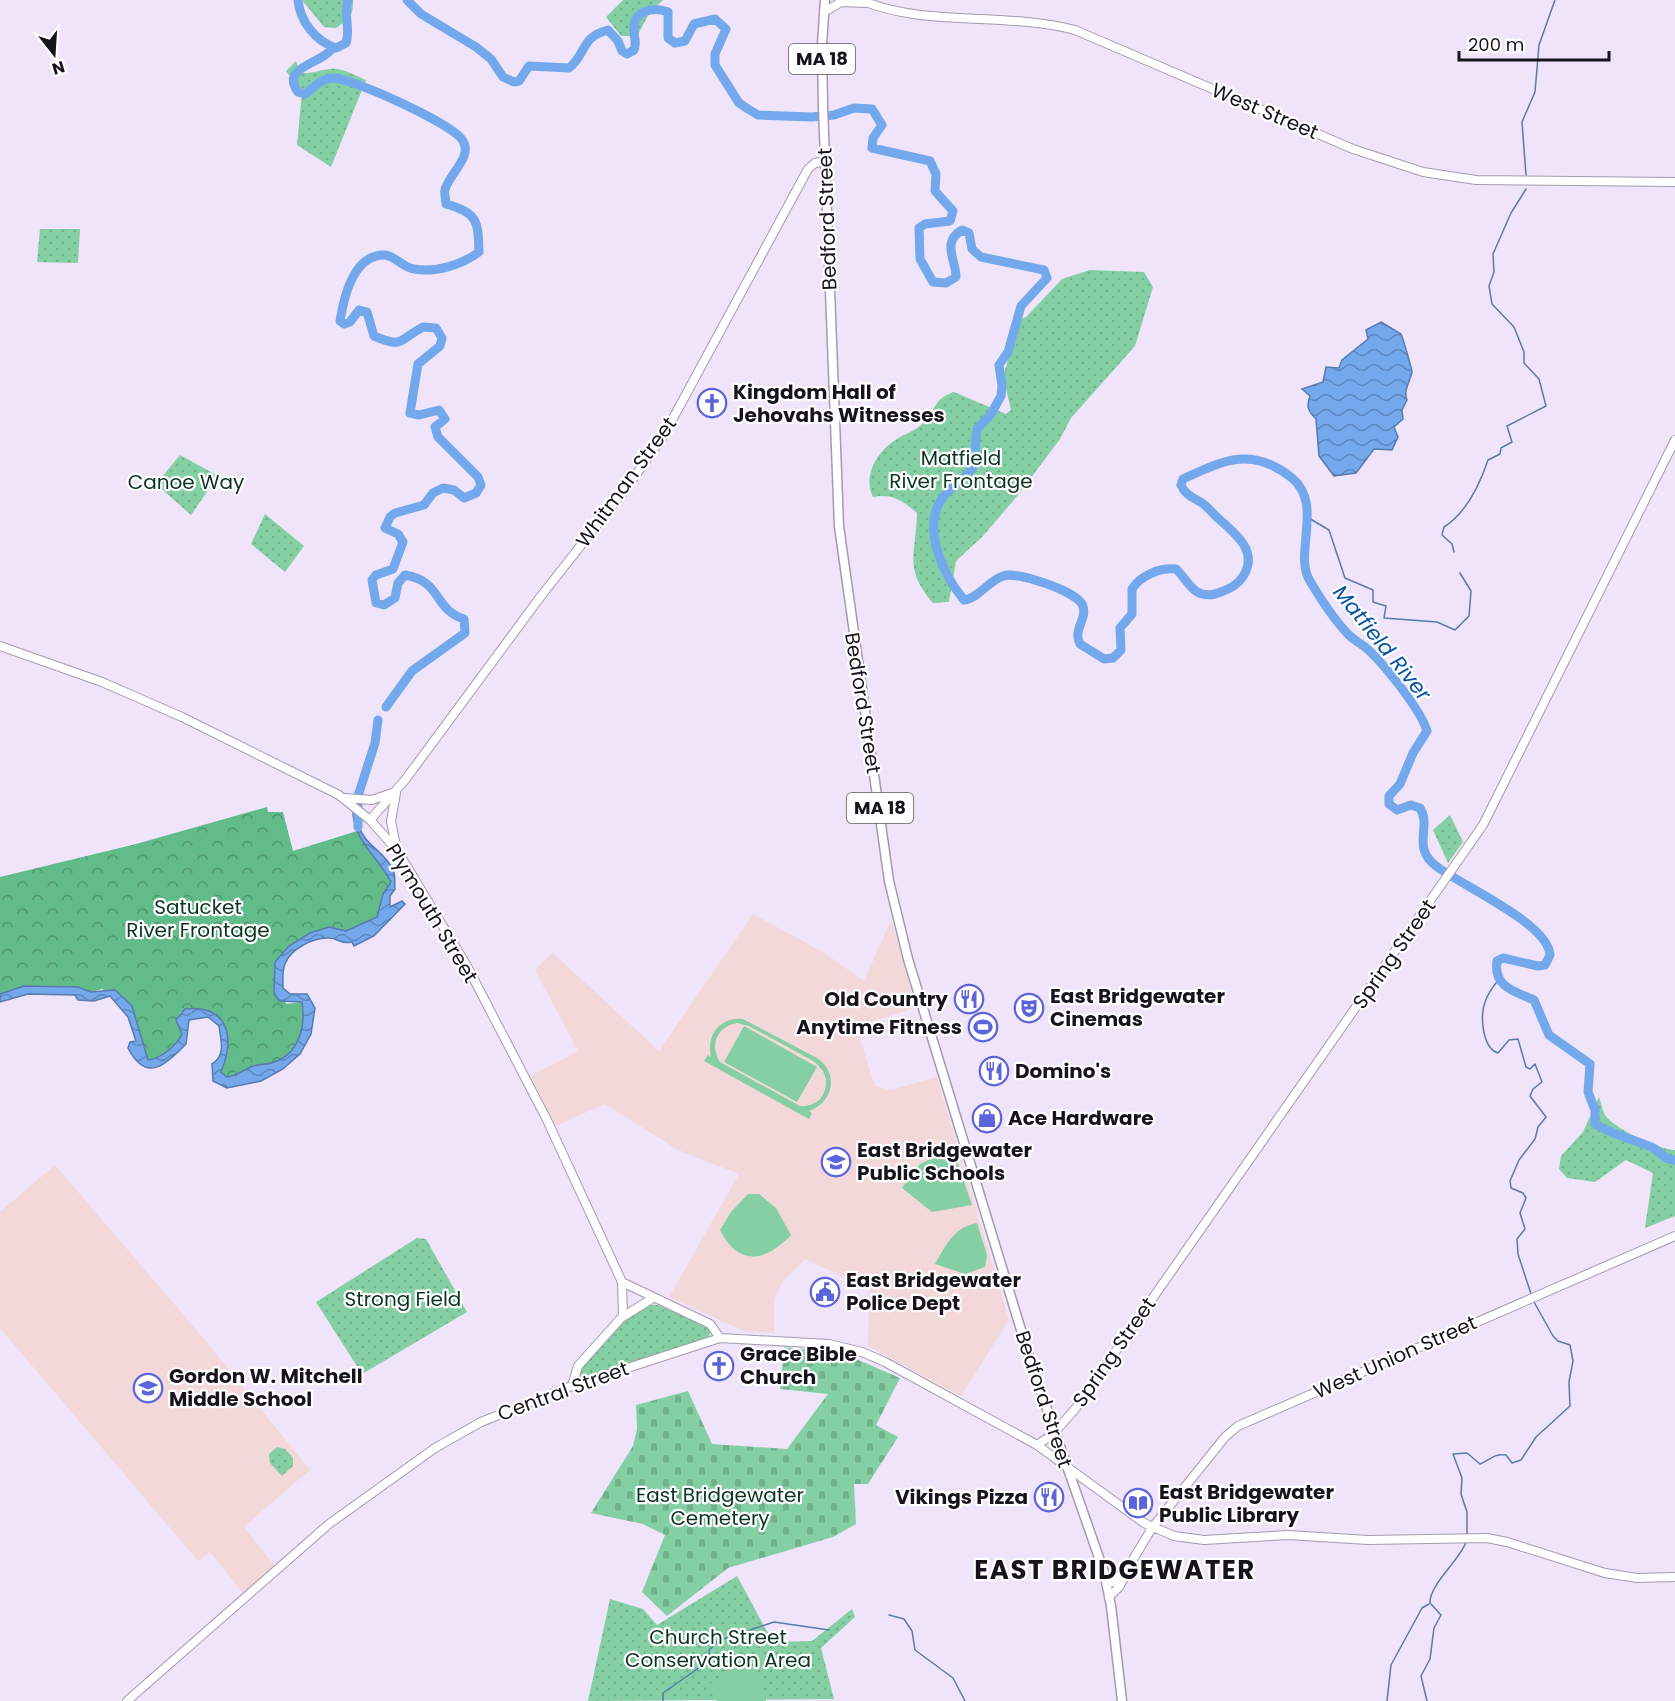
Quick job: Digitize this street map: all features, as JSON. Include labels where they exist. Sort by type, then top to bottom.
[{"type":"main road","name":"Bedford Street","points":[[825,0],[823,125],[839,526],[889,880],[908,959],[1054,1433],[1107,1584],[1122,1701]]},
{"type":"main road","name":"West Street","points":[[861,0],[921,14],[1032,21],[1075,30],[1365,153],[1434,175],[1486,181],[1675,182]]},
{"type":"main road","points":[[824,12],[833,4],[845,1],[875,5]]},
{"type":"main road","name":"Whitman Street","points":[[368,818],[398,789],[658,443],[686,396],[808,169],[815,163],[825,161]]},
{"type":"main road","name":"Spring Street","points":[[1037,1445],[1054,1433],[1076,1408],[1454,869],[1492,810],[1675,440]]},
{"type":"main road","name":"Plymouth Street","points":[[0,646],[45,660],[156,705],[342,797],[357,802],[397,850],[474,980],[547,1120],[622,1282],[623,1316]]},
{"type":"main road","points":[[357,802],[384,797],[398,789]]},
{"type":"main road","points":[[397,850],[391,821],[398,789]]},
{"type":"main road","name":"West Union Street","points":[[1109,1597],[1121,1584],[1126,1571],[1152,1528],[1225,1437],[1238,1426],[1675,1236]]},
{"type":"main road","points":[[622,1282],[710,1324],[720,1338]]},
{"type":"main road","points":[[572,1386],[578,1366],[623,1316],[653,1298]]},
{"type":"main road","name":"Central Street","points":[[127,1701],[329,1524],[417,1460],[481,1422],[572,1386],[720,1338],[829,1344],[862,1352],[928,1384],[1037,1445],[1152,1528],[1174,1536],[1204,1540],[1280,1535],[1376,1540],[1471,1537],[1507,1542],[1605,1573],[1637,1578],[1675,1577]]},
{"type":"main road","points":[[1107,1584],[1115,1581],[1126,1571]]},
{"type":"shaded area","name":"East Bridgewater Public Schools","points":[[753,914],[823,952],[864,981],[891,920],[917,1007],[857,1027],[867,1062],[875,1086],[891,1090],[937,1077],[1009,1320],[961,1396],[868,1346],[869,1282],[847,1279],[805,1259],[783,1281],[774,1299],[774,1333],[744,1331],[669,1297],[739,1174],[678,1150],[605,1104],[555,1126],[531,1076],[578,1051],[535,970],[553,953],[659,1051]]},
{"type":"shaded area","name":"Gordon W. Mitchell Middle School","points":[[55,1165],[205,1340],[310,1470],[244,1527],[274,1565],[243,1593],[210,1552],[198,1561],[0,1328],[0,1212]]},
{"type":"green space","points":[[302,0],[353,0],[351,14],[336,28],[324,27]]},
{"type":"green space","points":[[623,0],[663,0],[650,12],[637,36],[621,36],[606,17]]},
{"type":"green space","points":[[296,61],[300,72],[339,69],[366,80],[331,167],[297,145],[302,92],[286,71]]},
{"type":"green space","points":[[40,229],[80,229],[78,263],[37,262]]},
{"type":"green space","name":"Matfield River Frontage","points":[[1090,270],[1144,272],[1153,287],[1135,346],[1071,418],[1060,439],[1018,495],[983,536],[956,561],[949,602],[933,603],[924,591],[914,570],[917,513],[892,497],[873,497],[870,482],[873,466],[888,446],[919,427],[941,399],[954,392],[1006,414],[1011,410],[1003,376],[1021,319],[1026,317],[1062,279]]},
{"type":"green space","name":"Canoe Way","points":[[180,455],[218,476],[191,515],[156,484]]},
{"type":"green space","points":[[265,514],[304,546],[285,572],[251,544]]},
{"type":"green space","name":"Satucket River Frontage","points":[[267,807],[268,812],[283,812],[293,851],[357,831],[391,882],[383,894],[378,917],[346,931],[329,927],[310,933],[275,962],[274,993],[287,1004],[302,1002],[303,1011],[299,1038],[294,1047],[281,1059],[269,1064],[253,1066],[227,1077],[221,1072],[228,1044],[225,1026],[213,1014],[191,1008],[180,1013],[181,1038],[174,1047],[163,1055],[148,1060],[132,1006],[102,989],[91,992],[78,987],[0,994],[0,877],[136,844]]},
{"type":"green space","points":[[1450,815],[1463,842],[1448,863],[1433,830]]},
{"type":"green space","points":[[743,1019],[817,1058],[824,1064],[829,1071],[831,1087],[824,1101],[809,1111],[812,1113],[809,1119],[704,1061],[708,1055],[711,1057],[711,1042],[716,1029],[721,1024]],"holes":[[[737,1023],[749,1026],[815,1062],[823,1071],[826,1079],[825,1091],[820,1099],[811,1105],[800,1106],[720,1062],[715,1049],[720,1032]]]},
{"type":"green space","points":[[744,1026],[817,1067],[797,1102],[724,1062]]},
{"type":"green space","points":[[1599,1097],[1605,1115],[1617,1126],[1648,1142],[1675,1150],[1675,1216],[1645,1228],[1653,1173],[1626,1160],[1595,1182],[1567,1178],[1559,1169],[1561,1156],[1583,1132]]},
{"type":"green space","points":[[941,1154],[956,1158],[972,1205],[932,1212],[902,1188],[920,1164]]},
{"type":"green space","points":[[748,1194],[759,1194],[776,1208],[791,1235],[772,1251],[762,1255],[744,1255],[735,1250],[720,1230],[731,1212]]},
{"type":"green space","points":[[977,1223],[987,1255],[985,1267],[965,1274],[935,1264],[947,1244],[962,1228]]},
{"type":"green space","name":"Strong Field","points":[[417,1238],[426,1239],[467,1312],[362,1374],[316,1302]]},
{"type":"green space","points":[[649,1305],[658,1305],[711,1328],[709,1337],[584,1379],[580,1378],[578,1371],[628,1316]]},
{"type":"green space","name":"East Bridgewater Cemetery","points":[[784,1347],[842,1353],[900,1378],[876,1425],[898,1437],[868,1484],[854,1484],[856,1524],[833,1537],[728,1568],[667,1616],[642,1592],[665,1535],[643,1524],[591,1513],[633,1446],[637,1429],[636,1405],[688,1391],[712,1444],[787,1449],[828,1394],[780,1389]]},
{"type":"green space","points":[[277,1447],[285,1449],[293,1458],[293,1466],[282,1476],[270,1463],[269,1454]]},
{"type":"green space","name":"Church Street Conservation Area","points":[[737,1576],[766,1630],[776,1642],[812,1641],[852,1609],[855,1617],[821,1648],[834,1699],[588,1701],[610,1599],[643,1609],[657,1625]]},
{"type":"green space","points":[[750,1665],[754,1667],[758,1679],[761,1679],[766,1701],[717,1701],[707,1685],[737,1668]]},
{"type":"water","points":[[1381,322],[1401,334],[1412,372],[1406,389],[1407,400],[1402,410],[1403,419],[1394,427],[1398,437],[1392,450],[1374,449],[1356,473],[1334,476],[1319,456],[1316,419],[1308,409],[1310,396],[1302,389],[1323,382],[1326,367],[1339,368],[1342,360],[1368,339],[1366,330]]},
{"type":"water","points":[[353,814],[358,819],[363,835],[393,870],[395,889],[390,896],[390,907],[402,901],[405,904],[374,936],[354,946],[352,942],[345,943],[332,938],[323,938],[303,945],[292,953],[283,970],[283,988],[290,994],[307,994],[315,1008],[311,1034],[300,1054],[283,1069],[261,1081],[227,1088],[213,1081],[212,1064],[221,1052],[221,1042],[219,1026],[208,1017],[189,1020],[186,1044],[171,1059],[149,1068],[135,1059],[128,1048],[130,1042],[136,1041],[128,1017],[110,996],[94,1001],[78,1000],[75,995],[28,994],[0,1002],[0,994],[24,986],[78,987],[91,992],[115,990],[132,1006],[148,1060],[163,1054],[180,1038],[182,1034],[176,1020],[185,1009],[211,1012],[225,1026],[227,1047],[221,1072],[227,1077],[253,1066],[269,1064],[281,1059],[294,1047],[298,1039],[303,1011],[302,1002],[279,1001],[274,993],[275,962],[289,946],[310,933],[329,927],[346,931],[377,917],[383,894],[391,882],[358,833]]},
{"type":"waterway","name":"Matfield River","points":[[298,0],[305,23],[321,40],[336,48],[346,43],[348,0]]},
{"type":"waterway","name":"Matfield River","points":[[407,0],[421,14],[476,47],[491,59],[503,77],[514,82],[519,81],[529,66],[569,68],[575,63],[588,41],[608,30],[618,41],[622,51],[627,54],[635,48],[634,24],[636,19],[650,10],[668,12],[668,38],[675,43],[685,41],[694,24],[715,19],[726,29],[715,54],[715,65],[739,103],[748,109],[758,115],[812,117],[834,115],[854,108],[872,109],[882,125],[873,138],[872,148],[930,161],[936,174],[935,191],[953,211],[950,221],[925,224],[919,228],[920,259],[933,282],[946,283],[956,277],[951,246],[952,240],[962,230],[969,233],[972,249],[981,257],[1044,270],[1047,278],[1021,306],[1008,352],[999,365],[1001,396],[991,414],[977,429],[973,467],[945,495],[936,512],[934,525],[938,552],[949,578],[964,600],[974,597],[998,578],[1010,575],[1032,579],[1058,588],[1077,599],[1084,609],[1078,633],[1080,644],[1104,659],[1113,658],[1121,650],[1120,628],[1132,614],[1132,589],[1145,576],[1164,569],[1176,569],[1192,588],[1201,594],[1208,595],[1233,586],[1245,573],[1248,556],[1242,542],[1206,506],[1185,492],[1181,485],[1183,479],[1212,466],[1238,459],[1264,462],[1292,478],[1301,489],[1306,501],[1305,558],[1310,581],[1342,627],[1391,674],[1417,711],[1427,731],[1413,753],[1400,784],[1389,796],[1389,804],[1397,810],[1411,805],[1420,808],[1424,822],[1423,844],[1429,859],[1448,874],[1520,918],[1546,943],[1550,955],[1545,965],[1538,966],[1503,958],[1497,961],[1497,970],[1502,983],[1508,988],[1534,1000],[1549,1035],[1590,1064],[1588,1092],[1595,1110],[1595,1124],[1651,1147],[1668,1159],[1675,1160]]},
{"type":"waterway","points":[[1526,175],[1522,122],[1535,92],[1539,45],[1555,0]]},
{"type":"waterway","points":[[333,47],[328,53],[305,66],[294,76],[298,92],[305,94],[324,80],[332,78],[343,80],[402,103],[456,134],[463,141],[465,153],[447,184],[446,204],[457,207],[470,215],[477,226],[478,233],[479,252],[465,261],[448,267],[431,270],[414,269],[385,255],[365,261],[352,278],[340,321],[344,324],[350,322],[359,310],[367,312],[374,336],[391,342],[400,341],[423,327],[436,328],[442,338],[440,346],[418,364],[410,413],[419,415],[439,410],[445,419],[435,427],[438,437],[478,477],[481,485],[476,493],[464,498],[454,490],[443,488],[433,493],[424,505],[395,513],[390,517],[385,528],[398,534],[403,542],[393,569],[376,575],[372,580],[376,603],[384,605],[395,598],[398,583],[405,575],[417,578],[432,589],[447,609],[464,619],[465,633],[412,671],[386,707]]},
{"type":"waterway","points":[[1454,552],[1452,544],[1442,535],[1444,527],[1459,514],[1471,497],[1488,460],[1500,454],[1501,448],[1512,442],[1507,426],[1546,406],[1539,379],[1524,363],[1524,352],[1514,327],[1492,304],[1489,286],[1494,272],[1493,254],[1511,213],[1526,189]]},
{"type":"waterway","points":[[1307,517],[1329,530],[1345,578],[1373,590],[1373,602],[1386,606],[1384,618],[1437,622],[1455,630],[1469,616],[1471,591],[1460,573]]},
{"type":"waterway","points":[[358,827],[358,796],[375,743],[378,720]]},
{"type":"waterway","points":[[1500,978],[1489,992],[1483,1008],[1486,1038],[1489,1045],[1498,1053],[1509,1040],[1518,1039],[1526,1067],[1530,1069],[1535,1064],[1542,1082],[1533,1089],[1530,1096],[1546,1117],[1538,1127],[1535,1139],[1519,1160],[1510,1181],[1511,1188],[1523,1193],[1526,1198],[1520,1213],[1525,1229],[1517,1239],[1518,1254],[1531,1294]]},
{"type":"waterway","points":[[1467,1534],[1467,1512],[1461,1494],[1462,1478],[1453,1454],[1467,1453],[1480,1464],[1502,1455],[1506,1455],[1512,1463],[1521,1460],[1536,1437],[1570,1406],[1569,1382],[1573,1361],[1570,1345],[1558,1341],[1553,1336],[1534,1302]]},
{"type":"waterway","points":[[1430,1603],[1434,1588],[1458,1557],[1466,1542]]},
{"type":"waterway","points":[[1387,1701],[1391,1665],[1422,1608],[1429,1604]]},
{"type":"waterway","points":[[1427,1701],[1421,1676],[1430,1659],[1434,1628],[1441,1615],[1431,1604]]},
{"type":"waterway","points":[[889,1615],[904,1619],[912,1631],[915,1650],[953,1678],[965,1701]]},
{"type":"waterway","points":[[663,1701],[663,1693],[710,1660],[709,1650],[720,1640],[774,1622],[829,1630]]},
{"type":"place","name":"Kingdom Hall of Jehovahs Witnesses","points":[[712,403]]},
{"type":"place","name":"Old Country","points":[[969,999]]},
{"type":"place","name":"East Bridgewater Cinemas","points":[[1029,1008]]},
{"type":"place","name":"Anytime Fitness","points":[[983,1027]]},
{"type":"place","name":"Domino's","points":[[994,1071]]},
{"type":"place","name":"Ace Hardware","points":[[987,1118]]},
{"type":"place","name":"East Bridgewater Public Schools","points":[[836,1162]]},
{"type":"place","name":"East Bridgewater Police Dept","points":[[825,1292]]},
{"type":"place","name":"Grace Bible Church","points":[[719,1366]]},
{"type":"place","name":"Gordon W. Mitchell Middle School","points":[[148,1388]]},
{"type":"place","name":"Vikings Pizza","points":[[1049,1497]]},
{"type":"place","name":"East Bridgewater Public Library","points":[[1138,1503]]},
{"type":"district","name":"EAST BRIDGEWATER","points":[[1115,1570]]}]
